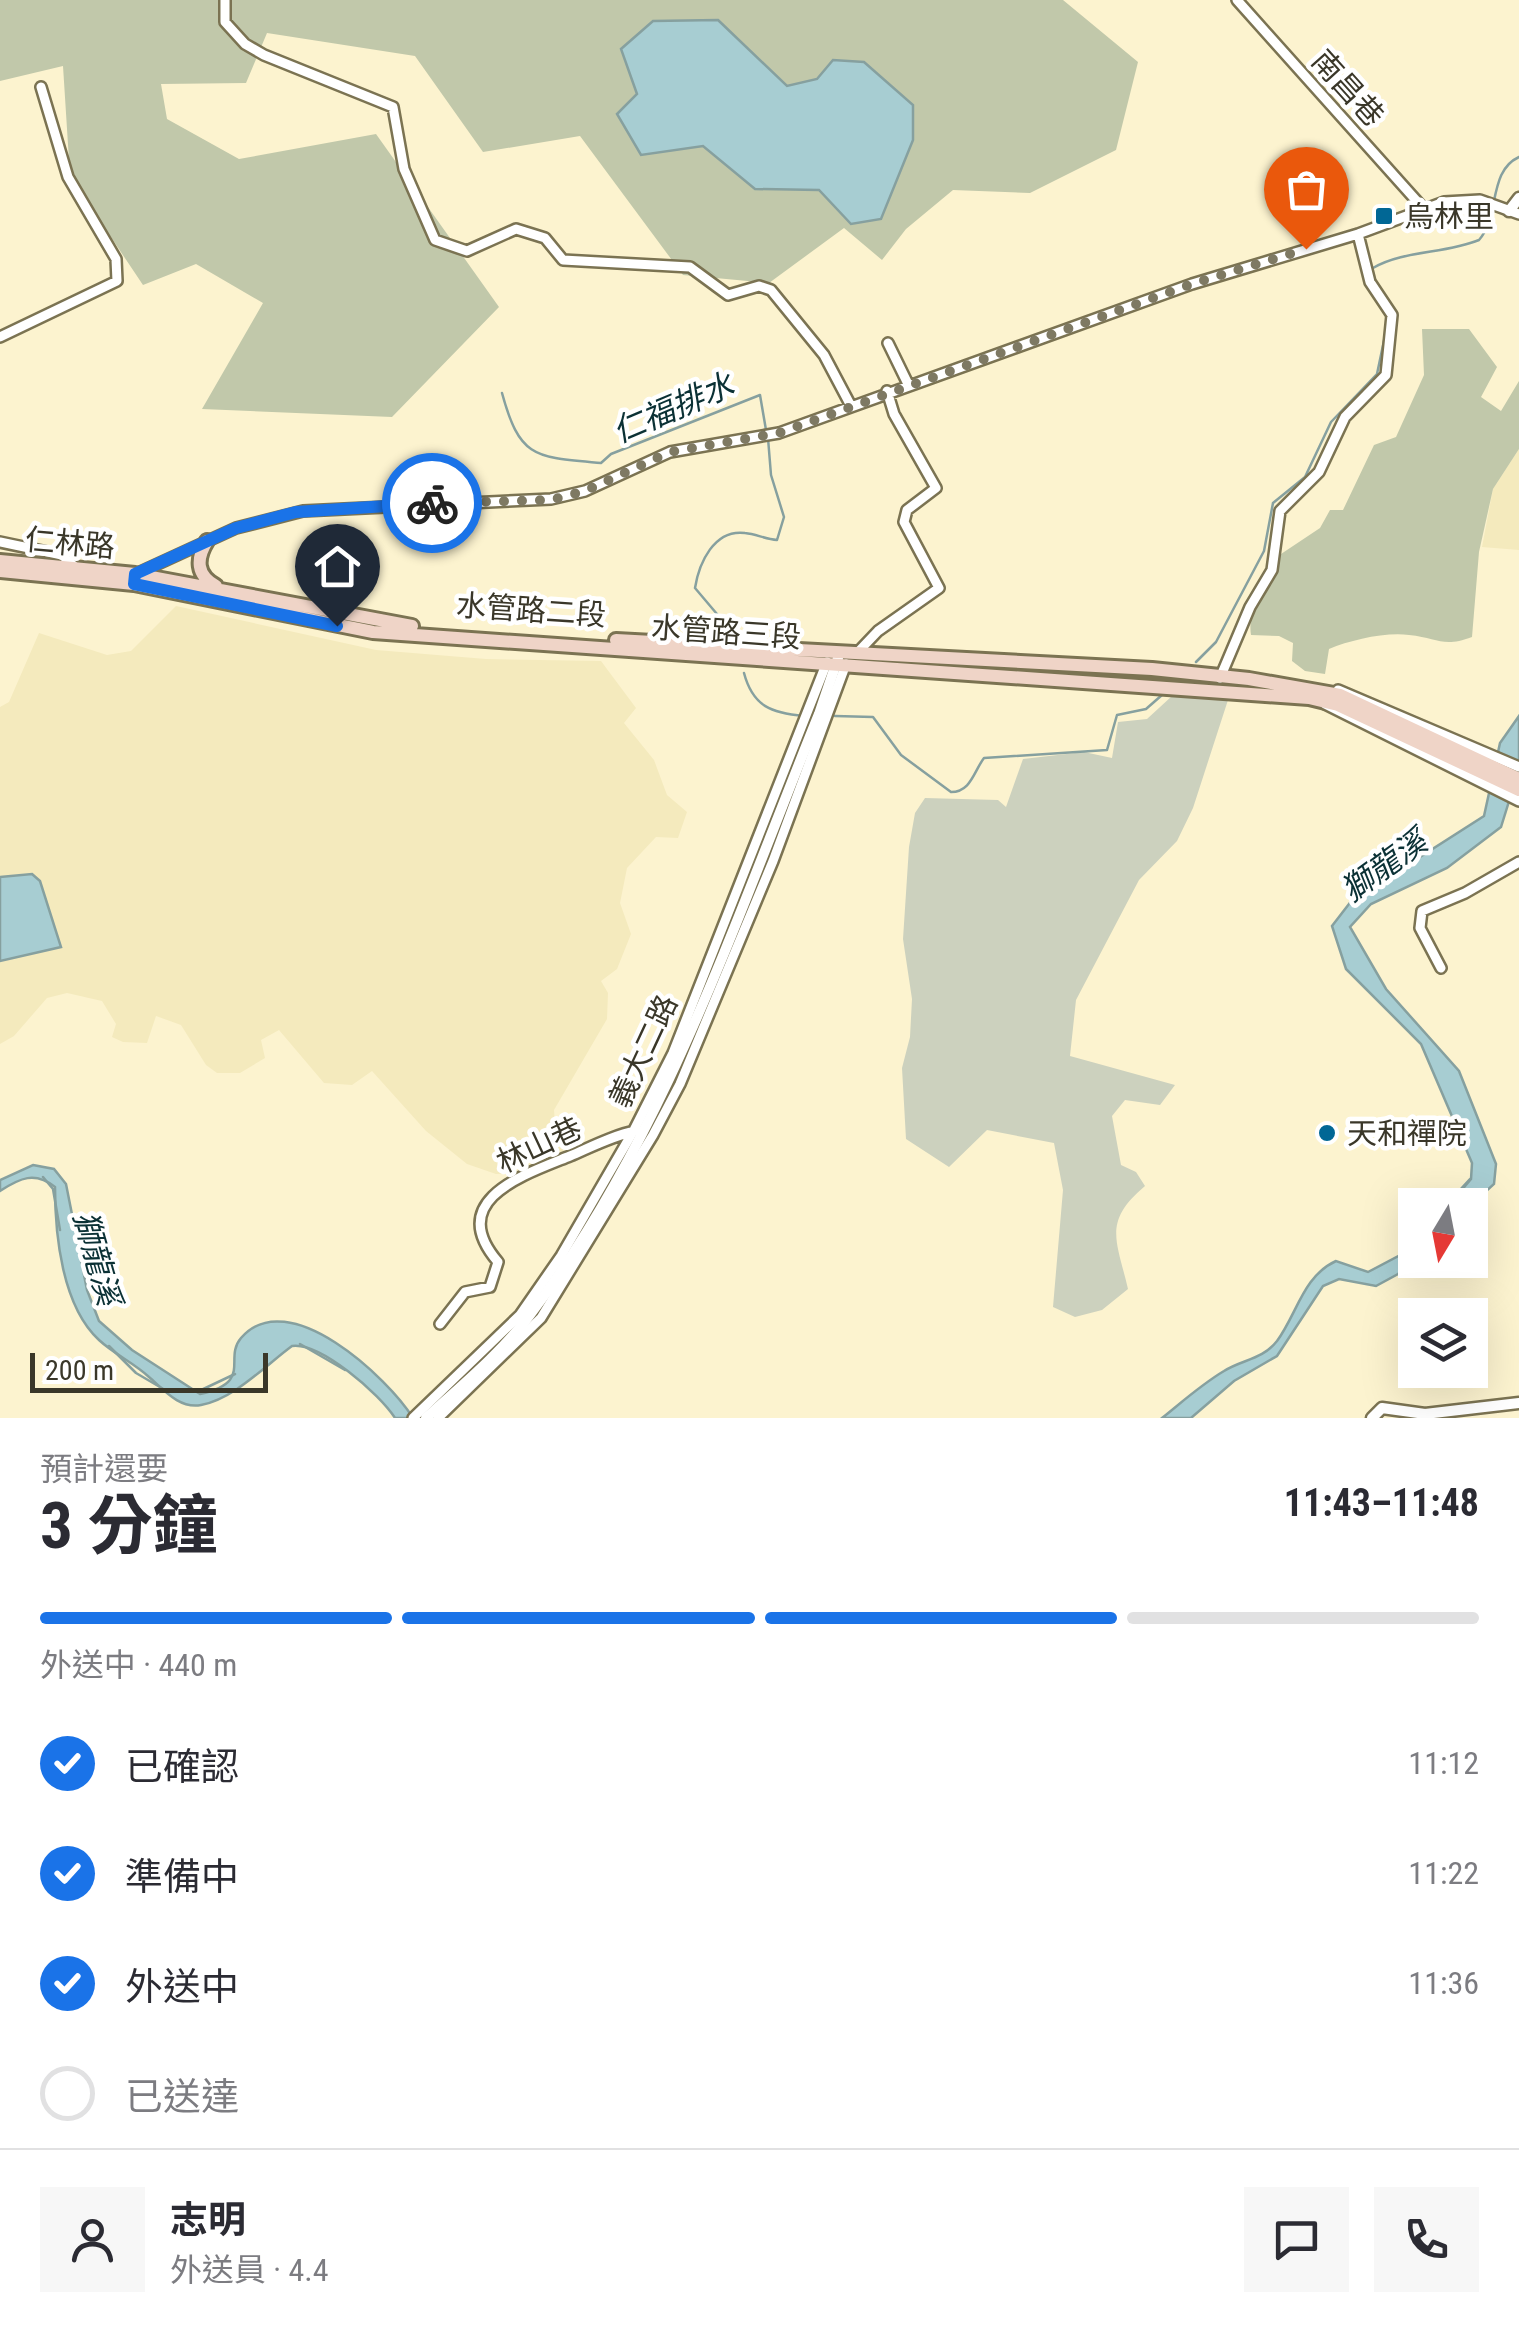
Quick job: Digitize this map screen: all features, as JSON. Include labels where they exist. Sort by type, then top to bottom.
[{"type":"main road","points":[[207,541],[199,565],[203,577],[222,590]]},
{"type":"main road","name":"仁林路","points":[[0,561],[134,579]]},
{"type":"main road","name":"仁林路","points":[[0,571],[134,579]]},
{"type":"main road","name":"水管路三段","points":[[134,579],[373,632],[1218,682],[1315,694],[1472,763]]},
{"type":"main road","points":[[134,579],[222,590]]},
{"type":"main road","name":"水管路二段","points":[[222,590],[357,619],[415,627],[840,658]]},
{"type":"main road","points":[[1472,763],[1519,779]]},
{"type":"main road","points":[[1472,763],[1519,790]]},
{"type":"street","points":[[225,0],[225,22],[245,44],[393,106],[404,169],[435,240],[466,251],[516,229],[544,238],[563,260],[690,267],[728,295],[759,286],[771,290],[824,355],[851,406]]},
{"type":"street","name":"南昌巷","points":[[1236,0],[1422,208]]},
{"type":"street","points":[[0,338],[117,281],[116,259],[68,177],[41,88]]},
{"type":"street","name":"仁林路","points":[[134,579],[207,541],[303,511],[551,500],[585,491],[670,452],[779,433],[1192,284],[1358,234],[1422,208],[1466,198],[1510,211]]},
{"type":"street","points":[[1510,211],[1519,198]]},
{"type":"street","points":[[1218,682],[1250,607],[1272,570],[1280,511],[1318,472],[1344,418],[1386,375],[1392,315],[1370,282],[1358,234]]},
{"type":"street","points":[[888,343],[908,384]]},
{"type":"street","points":[[840,658],[938,588],[904,522],[908,510],[936,488],[894,414],[887,391]]},
{"type":"street","points":[[0,542],[62,555],[78,570]]},
{"type":"street","name":"義大二路","points":[[438,1418],[528,1318],[548,1289],[680,1056],[840,658]]},
{"type":"street","name":"義大二路","points":[[426,1418],[540,1318],[653,1136],[680,1084],[766,878],[840,658]]},
{"type":"street","name":"水管路三段","points":[[1315,694],[1345,691],[1472,763]]},
{"type":"street","points":[[1472,763],[1519,767]]},
{"type":"street","points":[[1472,763],[1519,801]]},
{"type":"street","points":[[1440,968],[1420,928],[1422,911],[1464,894],[1519,862]]},
{"type":"street","points":[[637,1131],[653,1136]]},
{"type":"street","name":"林山巷","points":[[440,1324],[465,1292],[490,1286],[498,1262],[482,1242],[480,1227],[491,1196],[511,1180],[637,1131]]},
{"type":"street","name":"義大二路","points":[[413,1418],[486,1363]]},
{"type":"street","points":[[1372,1418],[1382,1408],[1425,1414],[1519,1403]]},
{"type":"shaded area","points":[[1519,449],[1519,550],[1482,547],[1493,489]]},
{"type":"shaded area","points":[[176,606],[376,650],[486,659],[601,661],[636,708],[624,723],[654,760],[667,795],[687,812],[678,838],[656,837],[627,868],[620,903],[631,934],[617,969],[601,981],[608,993],[607,1019],[554,1110],[556,1137],[564,1151],[520,1173],[496,1174],[467,1164],[426,1131],[372,1071],[352,1085],[324,1083],[279,1030],[261,1040],[265,1058],[240,1073],[217,1073],[206,1065],[181,1025],[156,1016],[147,1043],[123,1042],[112,1037],[116,1024],[102,1001],[67,993],[47,998],[14,1036],[0,1044],[0,707],[9,702],[39,633],[107,655],[131,651]]},
{"type":"green space","points":[[0,0],[1063,0],[1138,62],[1116,150],[1030,193],[953,190],[906,229],[882,260],[844,228],[769,283],[683,275],[580,136],[483,152],[415,56],[267,33],[246,83],[161,84],[167,119],[239,159],[376,134],[499,307],[392,417],[202,409],[263,303],[196,264],[143,285],[70,176],[63,66],[0,81]]},
{"type":"green space","points":[[1422,329],[1469,329],[1497,367],[1481,397],[1501,411],[1519,381],[1519,449],[1493,489],[1479,552],[1472,637],[1447,642],[1400,634],[1368,638],[1329,649],[1325,674],[1305,671],[1292,661],[1293,643],[1279,636],[1251,635],[1253,613],[1278,556],[1320,528],[1330,510],[1343,510],[1374,445],[1396,437],[1424,375]]},
{"type":"green space","points":[[1172,696],[1228,700],[1193,808],[1177,841],[1139,880],[1076,1000],[1070,1056],[1175,1085],[1160,1105],[1125,1100],[1112,1116],[1121,1165],[1136,1172],[1145,1186],[1123,1211],[1116,1233],[1128,1289],[1102,1310],[1075,1317],[1053,1307],[1063,1190],[1054,1143],[987,1130],[949,1167],[906,1139],[902,1068],[910,1037],[912,999],[903,939],[909,847],[915,813],[925,798],[998,800],[1006,807],[1023,759],[1084,752],[1112,758],[1118,722],[1147,719]]},
{"type":"water","points":[[718,20],[787,86],[817,79],[833,60],[864,62],[913,105],[913,140],[881,219],[851,224],[819,190],[755,189],[703,146],[641,155],[617,114],[637,94],[621,49],[653,21]]},
{"type":"water","name":"獅龍溪","points":[[1519,716],[1519,769],[1501,827],[1447,868],[1371,904],[1350,927],[1386,989],[1459,1071],[1496,1164],[1494,1184],[1488,1190],[1463,1188],[1471,1179],[1472,1163],[1421,1044],[1346,969],[1332,926],[1369,878],[1412,862],[1484,816],[1500,743]]},
{"type":"water","points":[[32,874],[40,881],[61,947],[0,961],[0,877]]},
{"type":"water","name":"獅龍溪","points":[[33,1165],[54,1169],[66,1184],[87,1290],[99,1321],[132,1350],[200,1394],[217,1389],[232,1377],[236,1346],[241,1338],[261,1324],[284,1322],[310,1329],[336,1343],[383,1381],[413,1418],[395,1418],[348,1371],[304,1347],[292,1346],[237,1389],[213,1402],[193,1405],[172,1397],[86,1326],[63,1269],[55,1187],[41,1179],[28,1178],[0,1191],[0,1180]]},
{"type":"water","points":[[1398,1256],[1398,1274],[1376,1286],[1339,1279],[1323,1286],[1277,1356],[1234,1381],[1191,1418],[1162,1418],[1216,1376],[1271,1347],[1308,1286],[1325,1268],[1336,1261],[1368,1272]]},
{"type":"waterway","name":"仁福排水","points":[[1373,268],[1398,258],[1479,240],[1490,219],[1503,172],[1519,157]]},
{"type":"waterway","name":"仁福排水","points":[[1365,280],[1373,294]]},
{"type":"waterway","name":"仁福排水","points":[[1196,662],[1216,642],[1264,551],[1273,503],[1305,477],[1331,422],[1377,374],[1386,331]]},
{"type":"waterway","name":"仁福排水","points":[[502,393],[524,443],[545,456],[560,459],[601,463],[611,454],[760,395],[766,430]]},
{"type":"waterway","name":"仁福排水","points":[[733,633],[695,588],[704,559],[725,536],[745,533],[777,540],[784,517],[771,475],[768,438]]},
{"type":"waterway","name":"仁福排水","points":[[744,673],[753,694],[765,706],[804,716]]},
{"type":"waterway","name":"仁福排水","points":[[835,716],[873,717],[901,755],[951,792],[968,785],[984,758],[1107,750],[1117,715],[1146,709],[1162,695]]},
{"type":"waterway","name":"獅龍溪","points":[[43,1177],[53,1189],[60,1230]]},
{"type":"waterway","name":"獅龍溪","points":[[1462,1188],[1470,1179]]},
{"type":"waterway","name":"獅龍溪","points":[[300,1344],[345,1370]]},
{"type":"waterway","name":"獅龍溪","points":[[109,1346],[136,1373],[165,1390]]},
{"type":"waterway","name":"獅龍溪","points":[[197,1392],[235,1374]]},
{"type":"way so far","points":[[432,503],[551,500],[585,491],[670,452],[779,433],[1192,284],[1306,249]]},
{"type":"place","name":"烏林里","points":[[1384,216]]},
{"type":"place","name":"天和禪院","points":[[1327,1133]]},
{"type":"route","points":[[337,626],[134,584],[135,574],[236,528],[296,512],[432,503]]}]
